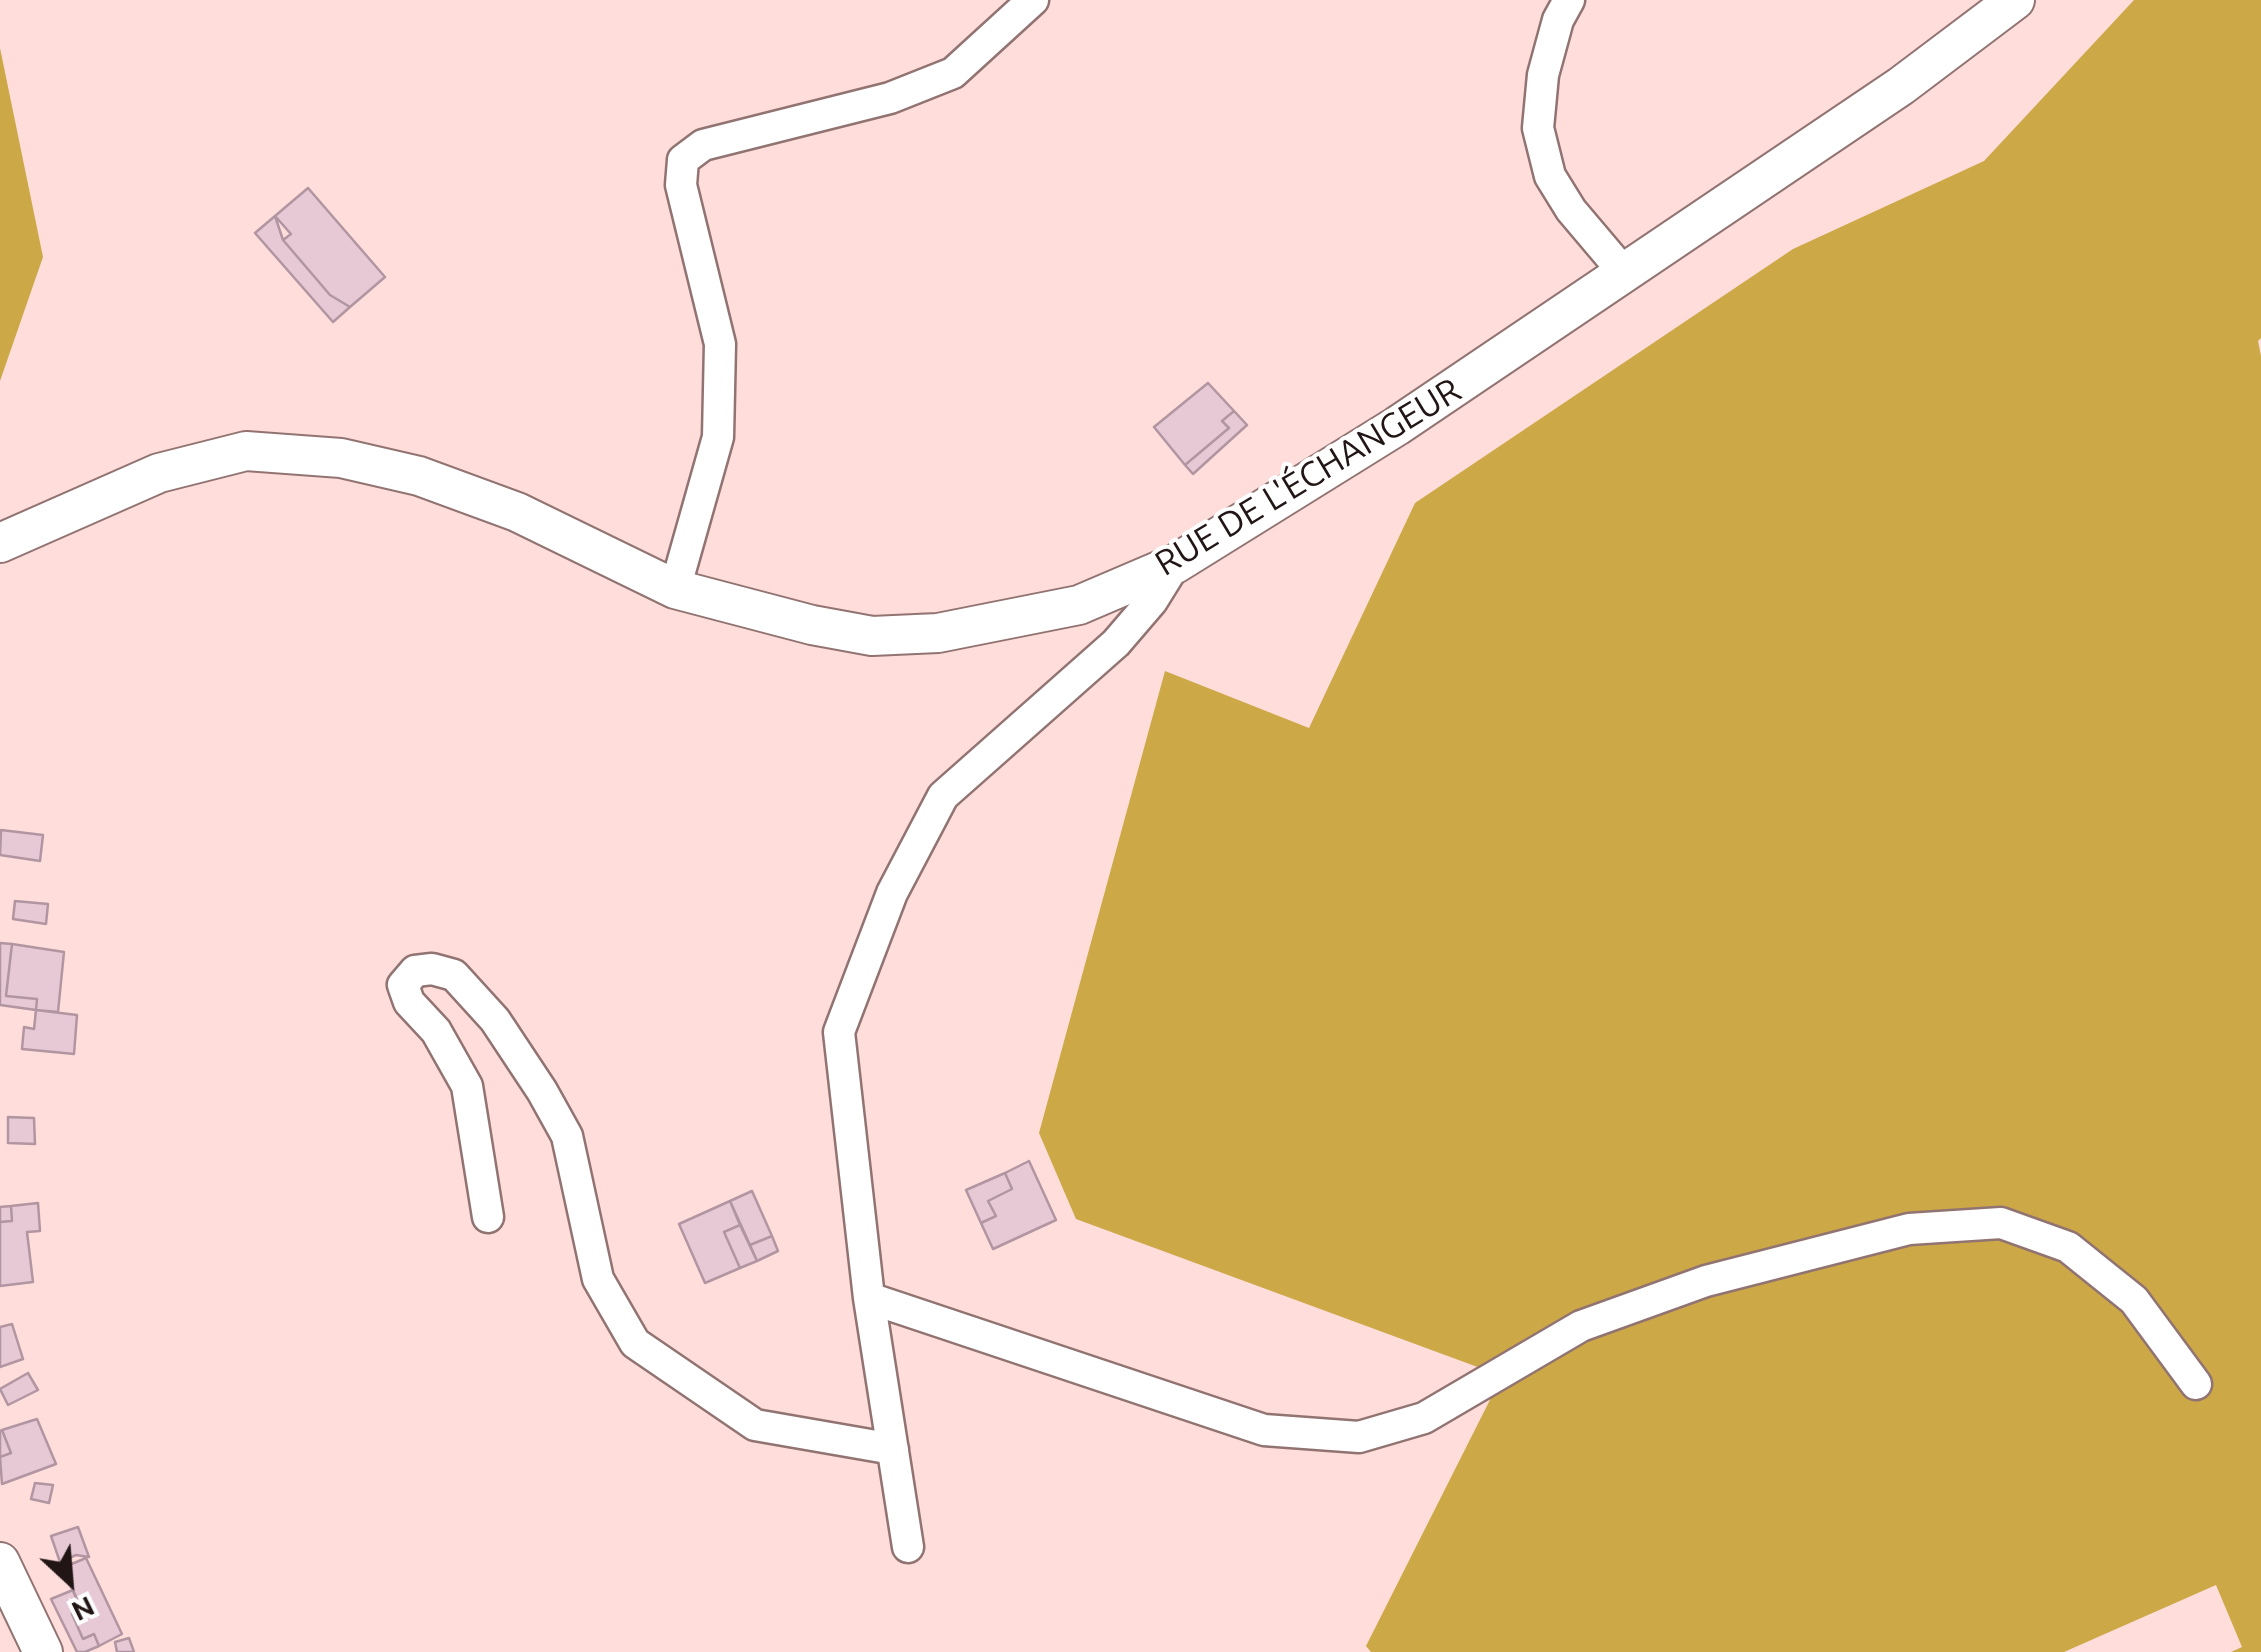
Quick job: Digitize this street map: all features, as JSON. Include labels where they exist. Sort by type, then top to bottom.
[{"type":"street","points":[[675,589],[718,437],[720,344],[681,185],[683,160],[703,145],[890,98],[952,73],[1034,0]]},
{"type":"street","points":[[1569,0],[1558,20],[1543,75],[1538,128],[1550,176],[1571,210],[1626,275]]},
{"type":"street","name":"RUE DE L'ÉCHANGEUR","points":[[0,543],[158,472],[246,451],[341,458],[419,476],[517,512],[675,589],[812,626],[872,636],[938,633],[1080,604],[1175,564],[1282,501],[1626,275],[1900,86],[2015,0]]},
{"type":"street","points":[[908,1546],[869,1298],[839,1032],[885,911],[943,796],[1116,643],[1152,601],[1175,564]]},
{"type":"street","points":[[488,1217],[467,1086],[436,1031],[409,1002],[403,985],[415,971],[432,969],[454,974],[495,1020],[542,1091],[566,1136],[598,1278],[635,1344],[755,1425],[893,1449]]},
{"type":"street","points":[[869,1298],[1264,1430],[1359,1436],[1424,1418],[1581,1326],[1706,1281],[1909,1229],[2001,1223],[2068,1248],[2134,1300],[2196,1384]]},
{"type":"street","points":[[0,1562],[43,1652]]},
{"type":"shaded area","points":[[2134,0],[2261,0],[2261,1652],[2231,1652],[2242,1647],[2216,1585],[2064,1652],[1371,1652],[1366,1646],[1502,1376],[1076,1219],[1039,1133],[1165,671],[1309,728],[1415,503],[1793,249],[1984,161]]},
{"type":"shaded area","points":[[0,48],[43,257],[0,381]]},
{"type":"building","points":[[308,188],[385,277],[350,307],[330,295],[283,240],[291,234],[275,216]]},
{"type":"building","points":[[275,216],[283,240],[330,295],[350,307],[333,322],[255,233]]},
{"type":"building","points":[[1208,383],[1234,411],[1222,421],[1229,428],[1185,465],[1154,427]]},
{"type":"building","points":[[1234,411],[1247,425],[1193,474],[1185,465],[1229,428],[1222,421]]},
{"type":"building","points":[[1,830],[43,835],[40,861],[0,855]]},
{"type":"building","points":[[15,901],[48,904],[46,924],[13,919]]},
{"type":"building","points":[[0,943],[12,944],[6,996],[37,999],[36,1010],[0,1005]]},
{"type":"building","points":[[12,944],[64,952],[58,1012],[36,1010],[37,999],[6,996]]},
{"type":"building","points":[[36,1010],[77,1015],[74,1054],[22,1049],[24,1027],[34,1029]]},
{"type":"building","points":[[8,1117],[34,1118],[35,1144],[8,1143]]},
{"type":"building","points":[[1029,1161],[1056,1220],[993,1249],[981,1223],[996,1216],[988,1201],[1012,1189],[1005,1173]]},
{"type":"building","points":[[1005,1173],[1012,1189],[988,1201],[996,1216],[981,1223],[966,1190]]},
{"type":"building","points":[[752,1191],[772,1236],[750,1245],[730,1201]]},
{"type":"building","points":[[730,1201],[740,1225],[724,1232],[740,1268],[705,1283],[679,1224]]},
{"type":"building","points":[[38,1203],[40,1231],[27,1232],[33,1282],[0,1286],[0,1222],[12,1221],[11,1206]]},
{"type":"building","points":[[11,1206],[12,1221],[0,1222],[0,1207]]},
{"type":"building","points":[[740,1225],[757,1261],[740,1268],[724,1232]]},
{"type":"building","points":[[772,1236],[778,1251],[757,1261],[750,1245]]},
{"type":"building","points":[[12,1324],[23,1359],[0,1367],[0,1327]]},
{"type":"building","points":[[28,1373],[38,1390],[8,1405],[0,1389]]},
{"type":"building","points":[[37,1419],[56,1464],[2,1484],[0,1457],[11,1453],[2,1430]]},
{"type":"building","points":[[0,1431],[11,1453],[0,1457]]},
{"type":"building","points":[[35,1483],[53,1485],[49,1503],[31,1499]]},
{"type":"building","points":[[78,1527],[89,1557],[76,1555],[60,1562],[51,1536]]},
{"type":"building","points":[[86,1558],[122,1634],[99,1646],[94,1634],[83,1639],[72,1614],[82,1610],[62,1568]]},
{"type":"building","points":[[73,1590],[82,1610],[72,1614],[83,1639],[94,1634],[99,1646],[85,1652],[77,1652],[51,1599]]},
{"type":"building","points":[[129,1638],[134,1652],[117,1652],[115,1642]]}]
